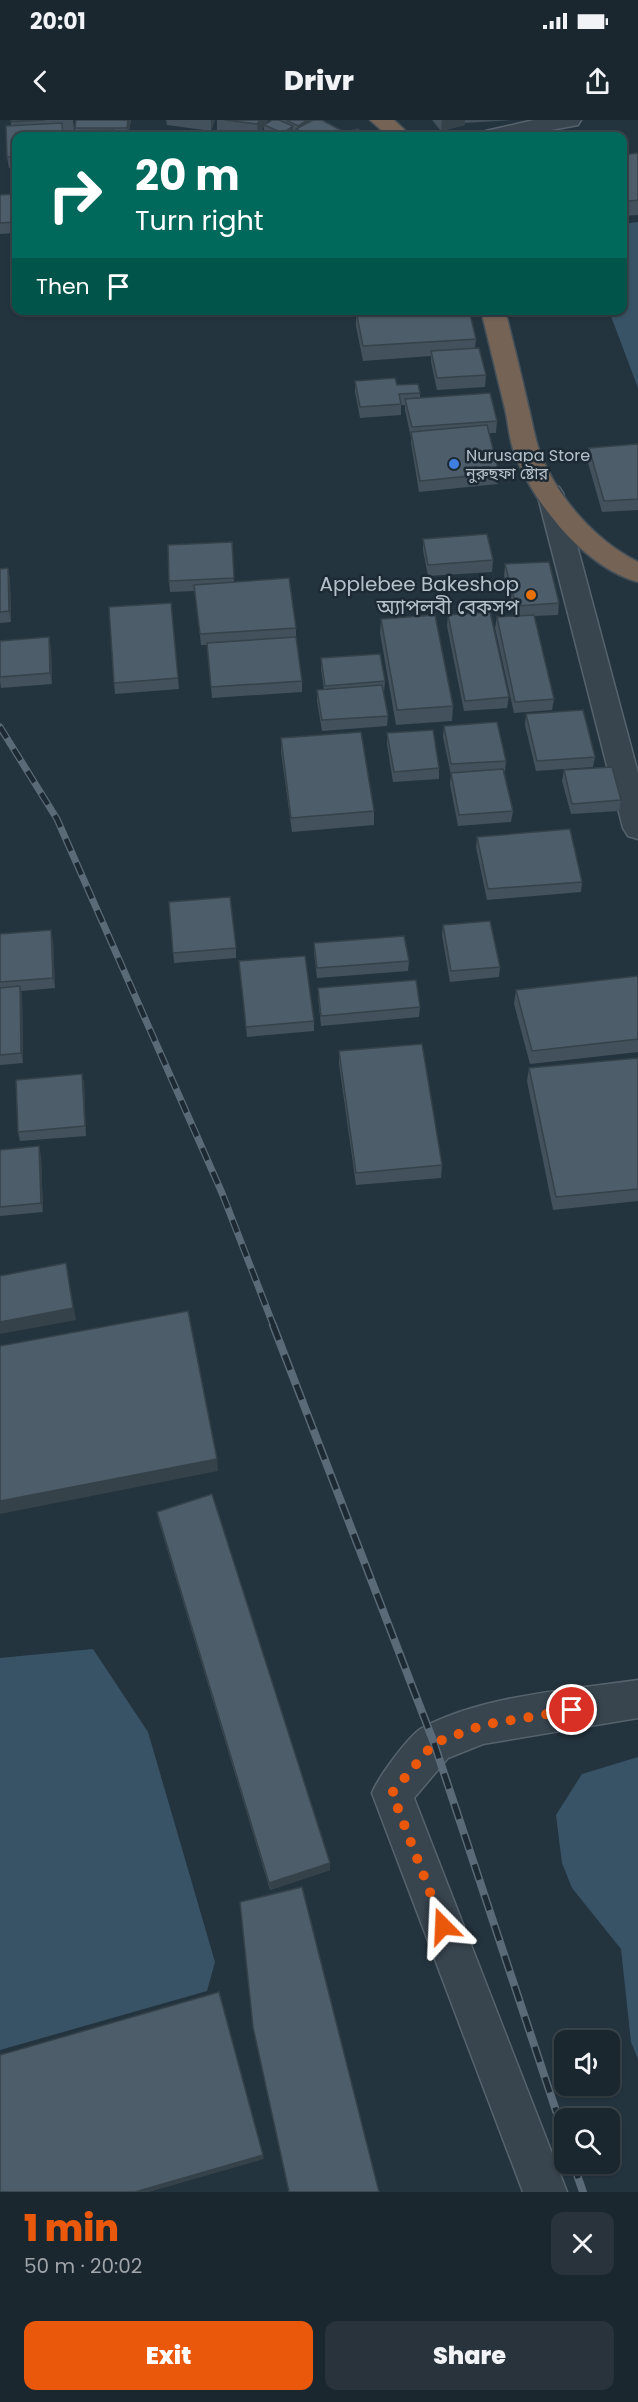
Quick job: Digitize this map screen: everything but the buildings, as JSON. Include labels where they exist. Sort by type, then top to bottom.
[{"type":"highway","points":[[381,120],[395,132]]},
{"type":"highway","points":[[494,315],[527,453],[550,493],[573,525],[594,546],[620,565],[638,573]]},
{"type":"street","points":[[511,132],[570,120]]},
{"type":"street","points":[[550,493],[638,828]]},
{"type":"street","points":[[545,2192],[392,1793],[434,1743],[473,1728],[638,1699]]},
{"type":"water","points":[[638,222],[638,388],[611,315],[627,315],[627,223]]},
{"type":"water","points":[[93,1649],[148,1732],[215,1962],[207,1991],[0,2050],[0,1658]]},
{"type":"water","points":[[638,1757],[638,2059],[631,2042],[621,1949],[572,1888],[562,1863],[556,1815],[582,1774]]},
{"type":"railway","points":[[0,727],[57,819],[222,1193],[274,1327]]},
{"type":"railway","points":[[273,1325],[434,1743],[555,2108]]},
{"type":"railway","points":[[577,2174],[583,2192]]},
{"type":"place","name":"Nurusapa Store নুরুছফা ষ্টোর","points":[[454,464]]},
{"type":"place","name":"Applebee Bakeshop অ্যাপলবী বেকসপ","points":[[531,595]]},
{"type":"route","points":[[443,1926],[392,1793],[434,1743],[483,1725],[572,1710]]}]
